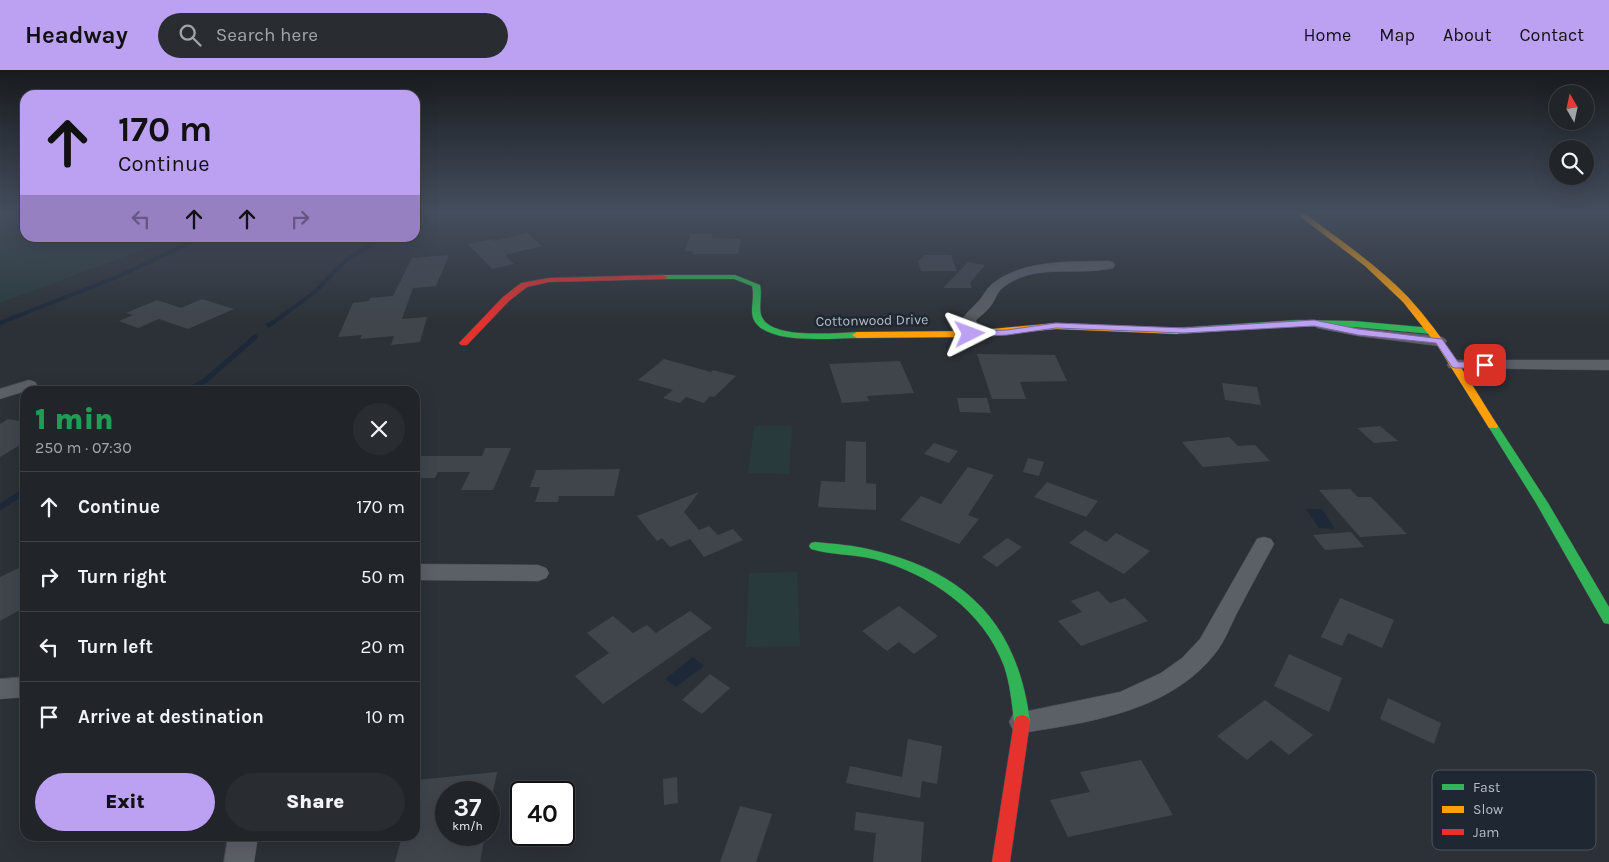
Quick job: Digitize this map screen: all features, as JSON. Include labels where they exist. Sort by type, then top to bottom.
[{"type":"street","points":[[1348,250],[1372,268],[1404,299],[1436,336],[1542,503],[1609,618]]},
{"type":"street","points":[[970,334],[966,323],[967,319],[981,308],[995,288],[1012,277],[1029,271],[1108,265]]},
{"type":"street","name":"Cottonwood Drive","points":[[464,343],[506,299],[524,286],[549,280],[707,276],[735,277],[756,285],[759,296],[758,320],[768,328],[780,333],[805,336],[970,334],[1056,326],[1184,330],[1314,323]]},
{"type":"street","points":[[1314,323],[1358,332],[1436,336]]},
{"type":"street","points":[[1455,365],[1609,365]]},
{"type":"street","points":[[0,394],[20,388]]},
{"type":"street","points":[[1022,722],[1077,714],[1126,702],[1166,683],[1191,664],[1209,643],[1264,544]]},
{"type":"street","points":[[815,546],[856,551],[887,558],[938,580],[962,597],[981,615],[1008,654],[1017,679],[1021,700],[1022,722],[1002,862]]},
{"type":"street","points":[[420,572],[538,573]]},
{"type":"street","points":[[0,689],[20,688]]},
{"type":"street","points":[[239,862],[242,841]]},
{"type":"shaded area","points":[[0,250],[142,250],[0,303]]},
{"type":"shaded area","points":[[754,426],[792,426],[789,474],[748,473]]},
{"type":"shaded area","points":[[797,572],[800,646],[746,647],[749,573]]},
{"type":"water","points":[[1306,509],[1322,509],[1335,529],[1319,528]]},
{"type":"water","points":[[693,657],[704,666],[676,687],[665,679]]},
{"type":"building","points":[[474,250],[526,250],[505,255],[514,264],[492,269]]},
{"type":"building","points":[[739,250],[738,254],[692,254],[693,251],[685,251]]},
{"type":"building","points":[[449,255],[436,286],[413,288],[402,319],[427,317],[420,342],[391,345],[394,336],[360,339],[362,335],[338,337],[353,303],[369,301],[370,298],[393,296],[412,258]]},
{"type":"building","points":[[925,255],[951,255],[957,271],[921,271],[918,261]]},
{"type":"building","points":[[968,262],[985,265],[970,283],[972,288],[943,288]]},
{"type":"building","points":[[202,299],[234,309],[188,329],[159,319],[138,328],[119,321],[133,315],[126,313],[157,300],[181,308]]},
{"type":"building","points":[[977,354],[1055,355],[1067,381],[1020,382],[1026,399],[992,399]]},
{"type":"building","points":[[664,359],[711,372],[713,370],[736,376],[714,397],[710,396],[704,403],[686,397],[680,403],[663,398],[673,390],[638,380]]},
{"type":"building","points":[[900,361],[914,393],[867,396],[869,401],[842,403],[829,364]]},
{"type":"building","points":[[1222,383],[1257,387],[1261,405],[1225,400]]},
{"type":"building","points":[[957,398],[987,398],[991,413],[960,412]]},
{"type":"building","points":[[8,419],[20,421],[20,445],[0,457],[0,424]]},
{"type":"building","points":[[1380,426],[1398,441],[1374,443],[1357,428]]},
{"type":"building","points":[[1229,437],[1238,446],[1255,445],[1270,461],[1203,467],[1182,442]]},
{"type":"building","points":[[846,441],[866,442],[866,483],[876,484],[876,510],[818,507],[821,481],[845,482]]},
{"type":"building","points":[[934,443],[958,451],[949,463],[924,454]]},
{"type":"building","points":[[485,448],[511,448],[493,490],[461,490],[470,472],[438,472],[435,478],[420,478],[420,456],[482,456]]},
{"type":"building","points":[[1028,458],[1044,462],[1039,476],[1023,472]]},
{"type":"building","points":[[968,467],[994,475],[968,515],[979,519],[959,544],[900,520],[921,496],[941,504]]},
{"type":"building","points":[[620,469],[614,496],[559,496],[558,502],[535,502],[540,487],[530,487],[536,470]]},
{"type":"building","points":[[1047,482],[1098,501],[1086,517],[1034,497]]},
{"type":"building","points":[[1350,489],[1358,497],[1371,497],[1407,534],[1360,537],[1319,490]]},
{"type":"building","points":[[699,492],[684,512],[699,530],[709,526],[718,535],[733,529],[743,540],[704,557],[690,539],[670,547],[662,538],[657,541],[637,516]]},
{"type":"building","points":[[1085,530],[1106,542],[1116,533],[1150,551],[1124,574],[1069,543]]},
{"type":"building","points":[[1351,532],[1364,547],[1325,550],[1313,535]]},
{"type":"building","points":[[1007,538],[1022,547],[997,567],[982,557]]},
{"type":"building","points":[[20,567],[20,610],[0,621],[0,577]]},
{"type":"building","points":[[1098,591],[1110,603],[1125,598],[1148,621],[1081,646],[1058,621],[1082,612],[1071,601]]},
{"type":"building","points":[[1340,598],[1394,620],[1382,648],[1348,633],[1342,646],[1321,637]]},
{"type":"building","points":[[899,606],[938,636],[914,654],[899,642],[887,651],[862,631]]},
{"type":"building","points":[[690,611],[712,628],[603,704],[575,676],[609,653],[587,633],[613,616],[633,633],[647,625],[656,633]]},
{"type":"building","points":[[1289,654],[1342,678],[1329,712],[1274,686]]},
{"type":"building","points":[[710,674],[730,688],[702,714],[682,700]]},
{"type":"building","points":[[1388,698],[1441,723],[1434,744],[1380,719]]},
{"type":"building","points":[[1265,700],[1313,735],[1289,755],[1271,740],[1247,760],[1217,736]]},
{"type":"building","points":[[908,739],[942,746],[937,784],[922,781],[920,798],[846,783],[850,766],[902,777]]},
{"type":"building","points":[[1141,760],[1173,815],[1068,837],[1050,800],[1090,792],[1080,772]]},
{"type":"building","points":[[497,772],[495,781],[435,781],[435,846],[483,846],[480,862],[395,862],[401,841],[420,841],[420,780]]},
{"type":"building","points":[[677,777],[678,803],[664,805],[663,779]]},
{"type":"building","points":[[740,806],[772,814],[756,862],[720,862]]},
{"type":"building","points":[[856,812],[924,822],[921,862],[873,862],[876,833],[854,830]]},
{"type":"waterway","points":[[0,323],[117,277],[175,250]]},
{"type":"waterway","points":[[271,324],[316,291],[346,260],[362,250]]},
{"type":"waterway","points":[[196,386],[206,380],[255,337]]},
{"type":"waterway","points":[[0,507],[20,494]]},
{"type":"traffic: fast","points":[[663,277],[735,277],[756,285],[758,319],[764,326],[774,331],[803,336],[857,335]]},
{"type":"traffic: fast","points":[[1177,331],[1298,323],[1354,324],[1432,331]]},
{"type":"traffic: fast","points":[[1493,426],[1542,503],[1609,619]]},
{"type":"traffic: fast","points":[[815,546],[863,552],[900,562],[921,571],[959,594],[990,626],[1002,645],[1015,680],[1022,722]]},
{"type":"traffic: slow","points":[[1350,250],[1394,288],[1418,314],[1452,361],[1493,426]]},
{"type":"traffic: slow","points":[[857,335],[970,334],[1056,326],[1177,331]]},
{"type":"traffic: jam","points":[[464,343],[506,299],[524,285],[549,280],[663,277]]},
{"type":"traffic: jam","points":[[1001,862],[1022,722]]},
{"type":"route","points":[[970,334],[1056,326],[1171,331],[1218,327],[1261,327],[1298,322],[1314,323],[1358,332],[1439,341],[1455,365],[1485,365]]}]
